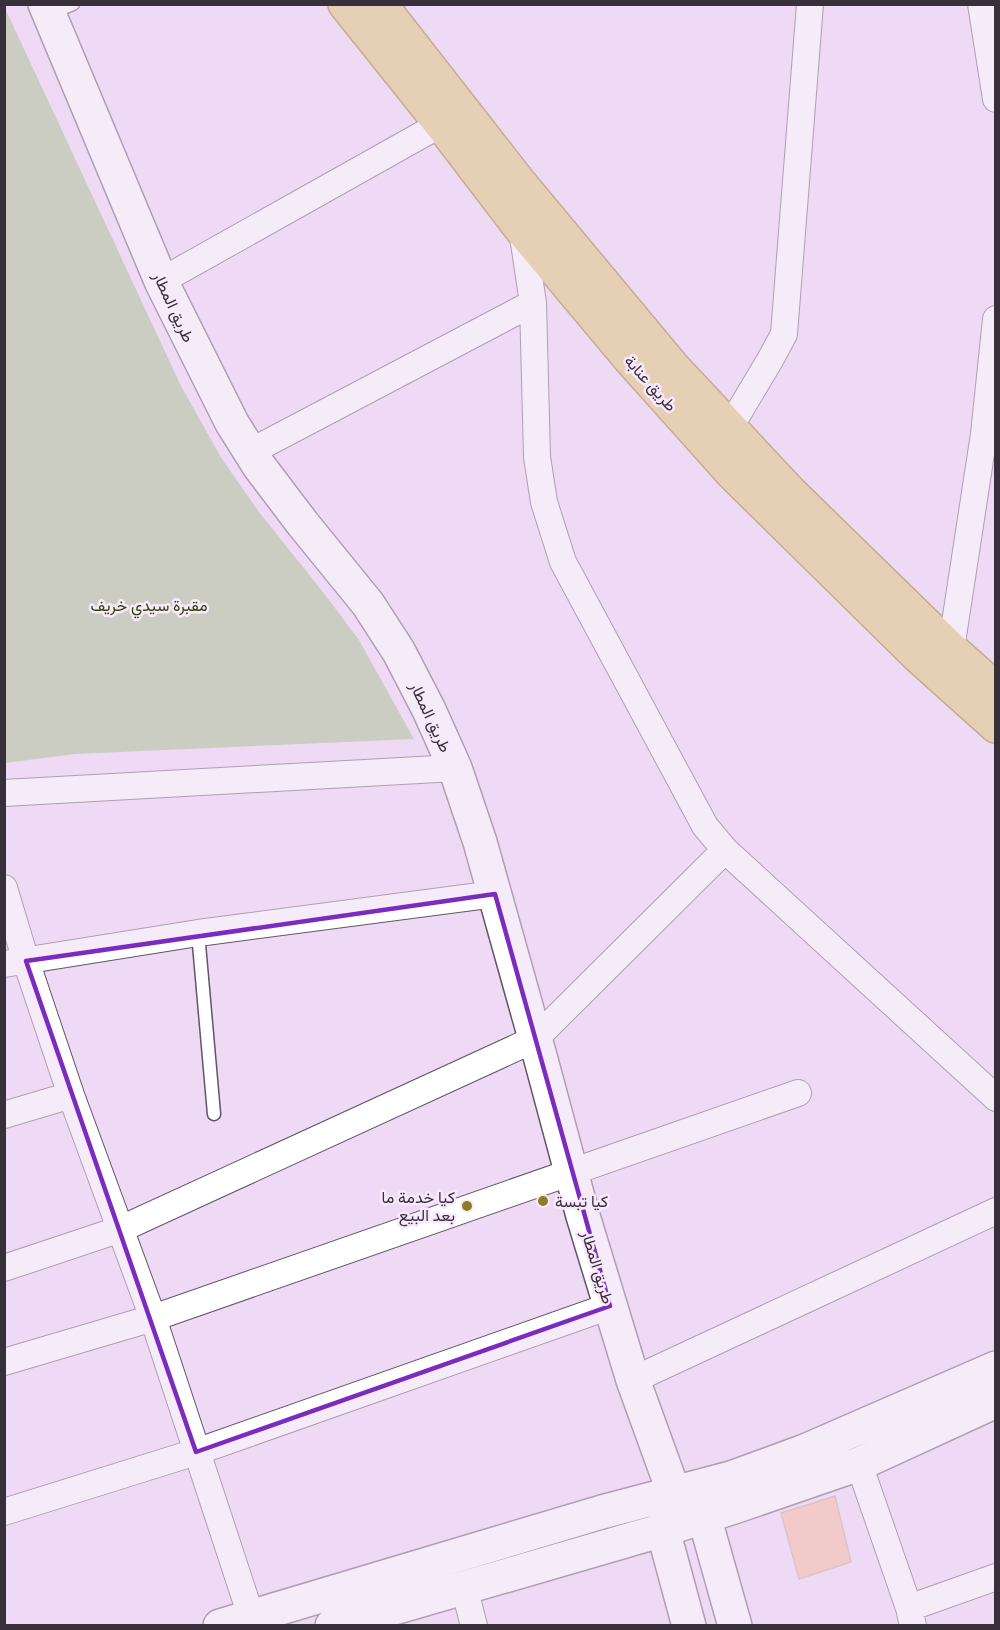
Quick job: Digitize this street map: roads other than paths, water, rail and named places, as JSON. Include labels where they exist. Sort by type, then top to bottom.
[{"type":"main road","name":"طريق عنابة","points":[[345,4],[522,230],[630,359],[733,474],[918,656],[996,726]]},
{"type":"main road","name":"طريق عنابة","points":[[380,4],[519,182],[673,367],[791,493],[951,649],[996,689]]},
{"type":"main road","name":"طريق المطار","points":[[56,8],[161,281],[222,404],[250,452],[303,524],[369,604],[399,652],[429,710],[455,768],[495,894],[583,1216],[610,1306],[633,1380],[674,1493]]},
{"type":"main road","points":[[235,1621],[602,1512],[731,1478],[806,1451],[996,1368]]},
{"type":"main road","points":[[332,1626],[663,1530],[859,1464],[996,1401]]},
{"type":"main road","points":[[674,1493],[704,1516],[735,1626]]},
{"type":"main road","points":[[674,1493],[663,1530],[689,1626]]},
{"type":"street","points":[[730,427],[784,334],[810,4]]},
{"type":"street","points":[[981,4],[996,99]]},
{"type":"street","points":[[161,281],[441,124]]},
{"type":"street","points":[[522,230],[533,303],[537,457],[544,502],[563,562],[705,826],[725,850],[996,1098]]},
{"type":"street","points":[[250,452],[533,303]]},
{"type":"street","points":[[951,649],[984,434],[996,319]]},
{"type":"street","points":[[4,793],[455,768]]},
{"type":"street","points":[[4,1268],[121,1229],[536,1039],[725,850]]},
{"type":"street","points":[[4,888],[15,962],[71,1095],[121,1229],[153,1318],[196,1452],[235,1621]]},
{"type":"street","points":[[15,962],[198,933],[495,894]]},
{"type":"street","points":[[4,1362],[153,1318],[798,1093]]},
{"type":"street","points":[[4,1115],[71,1095]]},
{"type":"street","points":[[633,1380],[996,1211]]},
{"type":"street","points":[[4,1512],[196,1452],[610,1306]]},
{"type":"street","points":[[859,1464],[911,1617],[996,1577]]},
{"type":"street","points":[[464,1587],[474,1626]]},
{"type":"lane","points":[[198,933],[214,1114]]},
{"type":"place","name":"كيا تبسة","points":[[543,1201]]},
{"type":"place","name":"كيا خدمة ما بعد البيع","points":[[467,1206]]},
{"type":"park label","name":"مقبرة سيدي خريف","points":[[149,605]]}]
